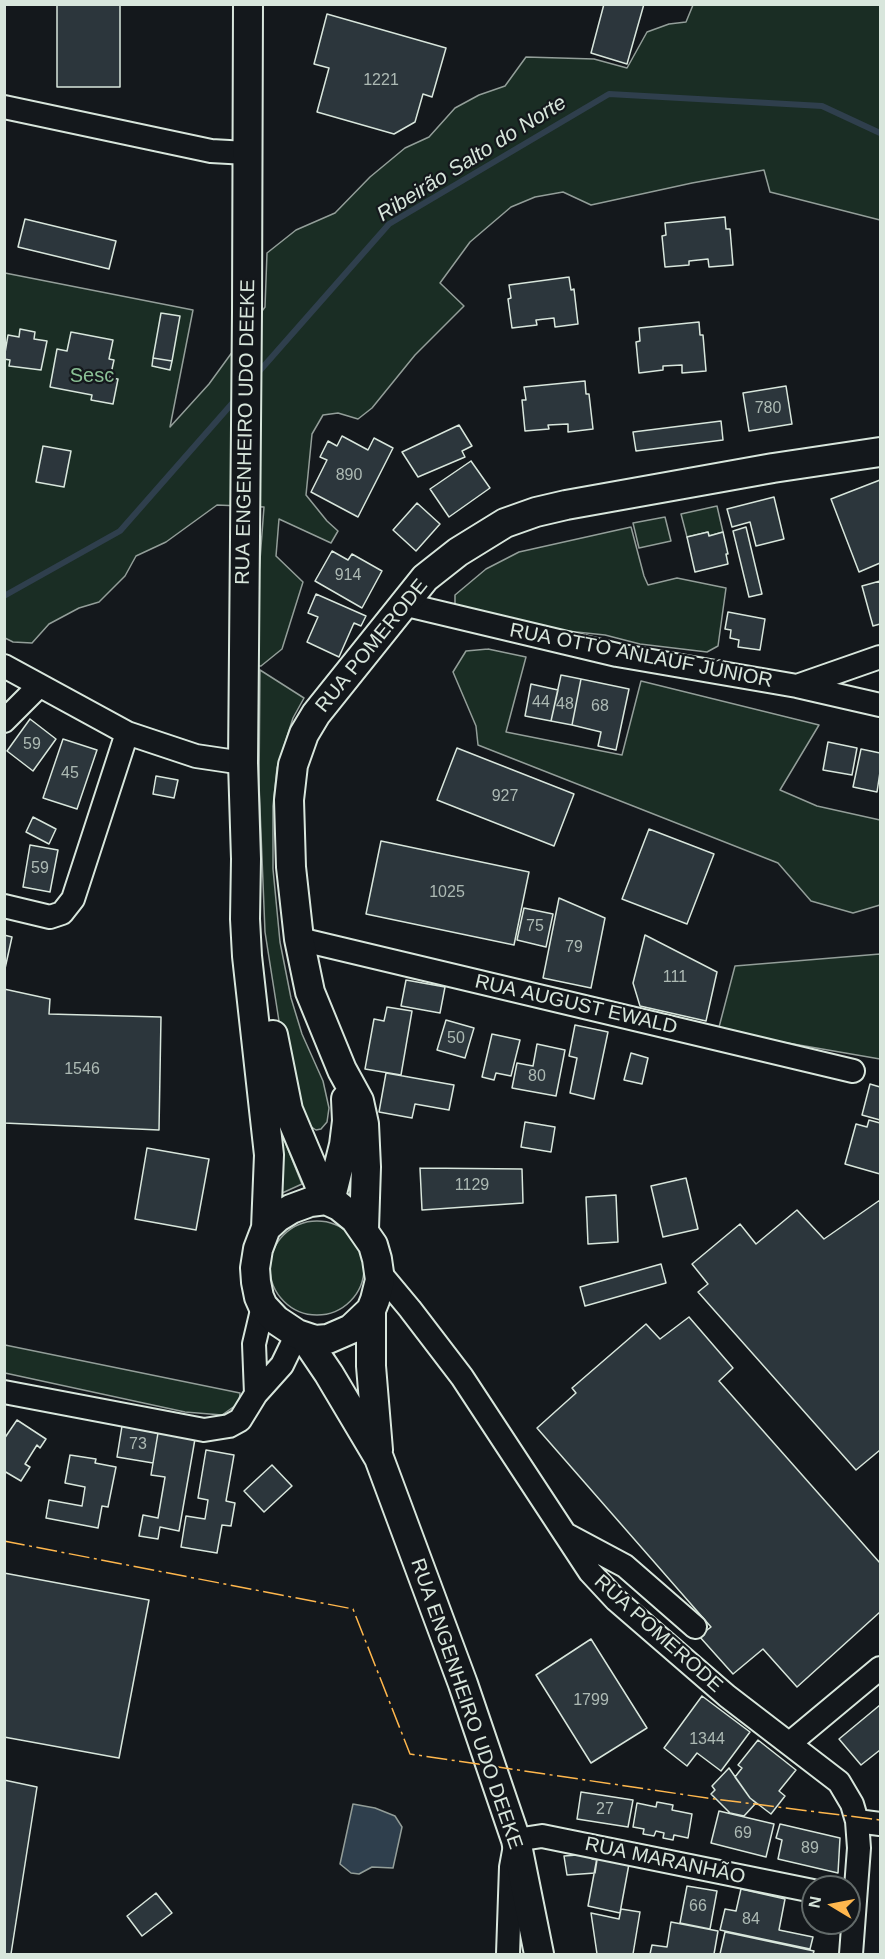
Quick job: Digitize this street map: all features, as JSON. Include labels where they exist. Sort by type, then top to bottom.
[{"type":"main road","name":"RUA ENGENHEIRO UDO DEEKE","points":[[248,4],[243,763],[246,859],[244,897],[247,956],[269,1155],[266,1228],[258,1249],[255,1268],[259,1297],[263,1306],[276,1320],[300,1335],[329,1374],[378,1458],[463,1684],[516,1840],[539,1954]]},
{"type":"main road","name":"RUA POMERODE","points":[[364,1229],[366,1167],[364,1124],[359,1101],[342,1070],[310,992],[299,939],[291,867],[289,800],[293,765],[304,734],[316,714],[425,578],[458,552],[505,523],[536,512],[621,495],[880,452]]},
{"type":"main road","name":"RUA ENGENHEIRO UDO DEEKE","points":[[246,859],[276,1055],[288,1110],[328,1201],[355,1219],[364,1229],[373,1245],[380,1273],[378,1290],[372,1307],[371,1366],[378,1458]]},
{"type":"main road","name":"RUA POMERODE","points":[[328,1201],[344,1145],[347,1121],[342,1070]]},
{"type":"main road","points":[[266,1228],[291,1209],[310,1202],[328,1201]]},
{"type":"main road","points":[[300,1335],[315,1340],[328,1339],[351,1329],[372,1307]]},
{"type":"street","points":[[4,107],[211,151],[247,153]]},
{"type":"street","name":"RUA OTTO ANLAUF JÚNIOR","points":[[403,604],[617,656],[797,686],[880,705]]},
{"type":"street","points":[[797,686],[880,657]]},
{"type":"street","points":[[4,666],[127,733],[196,756],[243,763]]},
{"type":"street","points":[[4,721],[39,686]]},
{"type":"street","points":[[4,906],[50,916],[62,914],[73,899],[127,733]]},
{"type":"street","name":"RUA AUGUST EWALD","points":[[299,939],[853,1071]]},
{"type":"street","name":"RUA POMERODE","points":[[380,1273],[462,1377],[590,1572],[616,1600],[727,1696],[839,1782],[852,1804],[857,1821],[859,1848],[855,1875]]},
{"type":"street","points":[[372,1307],[388,1303],[410,1309]]},
{"type":"street","points":[[256,1394],[254,1344],[263,1306]]},
{"type":"street","points":[[4,1392],[204,1430],[229,1426],[240,1420],[256,1394],[282,1365],[300,1335]]},
{"type":"street","points":[[563,1533],[625,1566],[695,1627]]},
{"type":"street","points":[[790,1743],[880,1668]]},
{"type":"street","points":[[857,1821],[880,1824]]},
{"type":"street","name":"RUA MARANHÃO","points":[[516,1840],[542,1836],[801,1889]]},
{"type":"street","points":[[508,1954],[511,1867],[516,1840]]},
{"type":"street","name":"RUA POMERODE","points":[[851,1935],[851,1954]]},
{"type":"green space","name":"Sesc","points":[[693,5],[880,5],[880,220],[770,192],[764,170],[591,205],[563,192],[535,197],[511,207],[470,242],[440,283],[464,306],[415,355],[372,408],[358,419],[338,413],[323,415],[312,434],[306,495],[338,531],[331,543],[279,519],[276,556],[303,582],[282,649],[261,666],[252,666],[264,507],[217,505],[166,542],[136,556],[125,576],[99,602],[79,608],[49,624],[32,643],[13,642],[5,638],[5,273],[193,310],[170,427],[209,384],[265,307],[267,253],[296,230],[335,213],[370,177],[405,148],[429,137],[455,108],[479,95],[505,86],[526,57],[594,59],[627,68],[647,32],[669,24],[686,22]]},
{"type":"green space","points":[[717,506],[723,532],[709,536],[708,532],[687,537],[681,514]]},
{"type":"green space","points":[[665,517],[671,541],[639,548],[633,523]]},
{"type":"green space","points":[[631,527],[648,585],[677,578],[726,588],[718,646],[707,652],[640,644],[605,635],[567,631],[481,615],[455,605],[455,595],[486,569],[519,552]]},
{"type":"green space","points":[[488,649],[526,657],[506,732],[622,755],[641,681],[819,725],[780,790],[817,806],[880,820],[880,905],[853,913],[811,901],[778,863],[478,745],[476,726],[453,672],[466,651]]},
{"type":"green space","points":[[260,670],[304,698],[293,718],[277,768],[273,806],[273,869],[280,942],[291,998],[302,1034],[323,1081],[329,1108],[327,1122],[321,1129],[316,1130],[310,1126],[297,1102],[284,1053],[265,932],[259,784]]},
{"type":"green space","points":[[880,954],[880,1059],[718,1031],[735,966]]},
{"type":"green space","points":[[279,1137],[283,1137],[302,1184],[280,1194]]},
{"type":"green space","points":[[317,1221],[335,1225],[350,1235],[360,1250],[364,1268],[360,1286],[350,1301],[335,1311],[317,1315],[299,1311],[284,1301],[274,1286],[270,1268],[274,1250],[284,1235],[299,1225]]},
{"type":"green space","points":[[5,1345],[240,1393],[239,1403],[222,1415],[185,1412],[5,1373]]},
{"type":"water","points":[[353,1804],[375,1808],[395,1816],[402,1827],[393,1868],[372,1867],[359,1874],[351,1873],[340,1864]]},
{"type":"building","points":[[57,4],[120,4],[120,87],[57,87]]},
{"type":"building","points":[[604,4],[644,4],[627,64],[591,53]]},
{"type":"building","points":[[327,14],[446,48],[432,97],[423,94],[415,122],[394,134],[317,112],[329,68],[314,64]]},
{"type":"building","points":[[725,217],[726,229],[730,229],[733,265],[709,267],[708,259],[689,261],[689,265],[665,267],[662,236],[666,235],[665,223]]},
{"type":"building","points":[[25,219],[116,241],[109,269],[18,247]]},
{"type":"building","points":[[569,277],[571,290],[574,289],[578,324],[555,327],[554,318],[536,320],[537,325],[512,328],[508,299],[511,298],[509,285]]},
{"type":"building","points":[[161,313],[180,316],[172,361],[153,358]]},
{"type":"building","points":[[699,322],[700,335],[703,335],[706,371],[682,373],[682,365],[663,366],[663,370],[639,373],[636,342],[640,341],[639,328]]},
{"type":"building","points":[[20,329],[35,332],[34,339],[47,341],[41,370],[9,366],[10,360],[4,359],[8,335],[19,337]]},
{"type":"building","points":[[71,332],[113,340],[109,359],[114,360],[110,378],[118,379],[113,404],[91,400],[92,395],[50,387],[57,349],[67,351]]},
{"type":"building","points":[[153,358],[172,361],[170,370],[152,366]]},
{"type":"building","points":[[585,381],[586,394],[589,394],[593,429],[568,432],[568,424],[548,425],[549,429],[525,431],[522,400],[526,400],[524,387]]},
{"type":"building","points":[[786,386],[792,424],[749,431],[743,393]]},
{"type":"building","points":[[721,421],[723,440],[636,451],[633,432]]},
{"type":"building","points":[[459,425],[472,446],[462,451],[465,457],[418,477],[402,452]]},
{"type":"building","points":[[342,436],[368,450],[374,438],[393,448],[358,517],[311,492],[327,460],[320,457],[328,441],[337,446]]},
{"type":"building","points":[[43,446],[71,451],[64,487],[36,482]]},
{"type":"building","points":[[471,461],[490,488],[449,517],[430,489]]},
{"type":"building","points":[[880,480],[880,563],[859,572],[831,499]]},
{"type":"building","points":[[774,497],[784,539],[756,546],[750,522],[732,527],[727,509]]},
{"type":"building","points":[[417,503],[440,524],[416,551],[393,530]]},
{"type":"building","points":[[746,527],[762,594],[749,597],[733,531]]},
{"type":"building","points":[[708,532],[709,536],[723,532],[728,564],[695,572],[687,537]]},
{"type":"building","points":[[332,551],[348,560],[352,554],[382,571],[362,608],[315,581]]},
{"type":"building","points":[[880,581],[880,624],[873,626],[862,586]]},
{"type":"building","points":[[316,594],[366,616],[361,626],[354,623],[339,657],[307,642],[318,617],[308,613]]},
{"type":"building","points":[[728,612],[765,619],[760,650],[738,647],[739,640],[730,638],[731,630],[725,629]]},
{"type":"building","points":[[561,675],[581,679],[572,725],[551,721]]},
{"type":"building","points":[[581,679],[629,689],[616,750],[598,746],[601,732],[572,725]]},
{"type":"building","points":[[531,684],[558,690],[551,721],[525,716]]},
{"type":"building","points":[[30,719],[56,739],[33,771],[7,751]]},
{"type":"building","points":[[63,739],[97,750],[77,809],[43,798]]},
{"type":"building","points":[[828,742],[857,748],[852,775],[823,770]]},
{"type":"building","points":[[457,748],[574,794],[554,846],[437,800]]},
{"type":"building","points":[[861,749],[880,753],[877,792],[853,787]]},
{"type":"building","points":[[156,776],[178,780],[174,798],[153,794]]},
{"type":"building","points":[[33,817],[56,829],[49,844],[26,832]]},
{"type":"building","points":[[649,829],[714,854],[687,924],[622,899]]},
{"type":"building","points":[[381,841],[529,872],[514,945],[366,914]]},
{"type":"building","points":[[30,845],[58,850],[50,892],[23,887]]},
{"type":"building","points":[[559,898],[605,918],[591,988],[543,978]]},
{"type":"building","points":[[524,908],[553,914],[546,947],[517,940]]},
{"type":"building","points":[[4,935],[12,937],[4,973]]},
{"type":"building","points":[[645,935],[717,972],[706,1021],[640,1006],[633,983]]},
{"type":"building","points":[[406,980],[445,987],[440,1013],[401,1006]]},
{"type":"building","points":[[4,989],[50,999],[49,1014],[161,1017],[159,1130],[4,1123]]},
{"type":"building","points":[[387,1007],[412,1011],[401,1075],[365,1069],[374,1019],[384,1021]]},
{"type":"building","points":[[446,1020],[474,1028],[465,1058],[437,1050]]},
{"type":"building","points":[[575,1025],[608,1032],[594,1099],[570,1093],[577,1058],[569,1056]]},
{"type":"building","points":[[492,1034],[520,1040],[511,1076],[496,1073],[494,1080],[482,1077]]},
{"type":"building","points":[[537,1044],[565,1050],[556,1096],[512,1088],[517,1063],[533,1066]]},
{"type":"building","points":[[631,1053],[648,1058],[642,1084],[624,1080]]},
{"type":"building","points":[[386,1073],[454,1085],[449,1110],[415,1104],[412,1118],[379,1112]]},
{"type":"building","points":[[870,1084],[880,1087],[880,1120],[862,1115]]},
{"type":"building","points":[[869,1120],[880,1123],[880,1174],[845,1164],[856,1124],[867,1127]]},
{"type":"building","points":[[525,1122],[555,1127],[551,1152],[521,1147]]},
{"type":"building","points":[[147,1148],[209,1159],[196,1230],[135,1219]]},
{"type":"building","points":[[420,1168],[522,1169],[523,1203],[422,1210]]},
{"type":"building","points":[[686,1178],[698,1229],[663,1237],[651,1186]]},
{"type":"building","points":[[616,1195],[618,1242],[588,1244],[586,1197]]},
{"type":"building","points":[[880,1200],[880,1450],[856,1470],[698,1292],[708,1284],[692,1264],[740,1224],[756,1244],[797,1210],[824,1239]]},
{"type":"building","points":[[661,1264],[666,1283],[585,1306],[580,1287]]},
{"type":"building","points":[[689,1317],[733,1368],[719,1381],[880,1563],[880,1612],[797,1687],[763,1649],[733,1674],[699,1636],[711,1627],[537,1428],[576,1393],[572,1388],[646,1324],[660,1339]]},
{"type":"building","points":[[17,1420],[46,1439],[40,1448],[37,1445],[25,1464],[30,1467],[21,1481],[4,1471],[4,1439]]},
{"type":"building","points":[[122,1426],[158,1433],[153,1463],[117,1457]]},
{"type":"building","points":[[158,1433],[195,1439],[179,1531],[160,1527],[158,1539],[139,1536],[143,1515],[158,1518],[165,1477],[151,1475]]},
{"type":"building","points":[[206,1450],[234,1455],[226,1501],[235,1503],[231,1526],[222,1525],[217,1553],[181,1547],[186,1516],[205,1519],[208,1500],[198,1498]]},
{"type":"building","points":[[70,1455],[96,1459],[95,1463],[116,1467],[108,1507],[102,1506],[98,1528],[46,1518],[49,1500],[82,1506],[85,1487],[65,1483]]},
{"type":"building","points":[[272,1465],[292,1486],[264,1512],[244,1491]]},
{"type":"building","points":[[4,1573],[149,1600],[119,1758],[4,1737]]},
{"type":"building","points":[[591,1639],[647,1728],[591,1763],[536,1675]]},
{"type":"building","points":[[702,1696],[750,1732],[721,1771],[697,1753],[687,1766],[664,1748]]},
{"type":"building","points":[[880,1705],[880,1750],[861,1765],[839,1739]]},
{"type":"building","points":[[758,1740],[796,1770],[779,1791],[785,1796],[771,1814],[750,1798],[735,1777],[742,1768],[738,1765]]},
{"type":"building","points":[[729,1768],[756,1803],[744,1816],[730,1813],[711,1794],[715,1790],[712,1786]]},
{"type":"building","points":[[4,1780],[37,1787],[11,1954],[4,1954]]},
{"type":"building","points":[[581,1792],[633,1800],[628,1827],[577,1819]]},
{"type":"building","points":[[657,1802],[673,1805],[672,1810],[692,1814],[688,1838],[674,1835],[673,1840],[663,1838],[664,1833],[656,1831],[654,1836],[643,1834],[644,1829],[633,1827],[637,1803],[656,1807]]},
{"type":"building","points":[[719,1811],[774,1824],[766,1857],[711,1843]]},
{"type":"building","points":[[780,1824],[840,1838],[838,1873],[778,1859],[782,1840],[776,1838]]},
{"type":"building","points":[[590,1854],[592,1859],[597,1860],[595,1873],[567,1875],[564,1856]]},
{"type":"building","points":[[597,1858],[629,1864],[620,1913],[588,1906]]},
{"type":"building","points":[[687,1886],[717,1891],[710,1929],[680,1923]]},
{"type":"building","points":[[741,1889],[785,1899],[779,1930],[813,1937],[810,1949],[720,1930],[725,1909],[736,1911]]},
{"type":"building","points":[[156,1893],[172,1913],[142,1936],[127,1916]]},
{"type":"building","points":[[621,1909],[640,1912],[633,1954],[597,1954],[591,1913],[619,1919]]},
{"type":"building","points":[[671,1922],[718,1931],[714,1954],[650,1954],[652,1945],[667,1947]]},
{"type":"building","points":[[725,1932],[814,1951],[813,1954],[720,1954]]},
{"type":"waterway","name":"Ribeirão Salto do Norte","points":[[256,375],[389,224],[609,94],[822,106],[880,133]]},
{"type":"waterway","name":"Ribeirão Salto do Norte","points":[[4,596],[120,531],[236,399]]},
{"type":"power","points":[[4,1541],[353,1609],[410,1754],[707,1798],[880,1820]]}]
